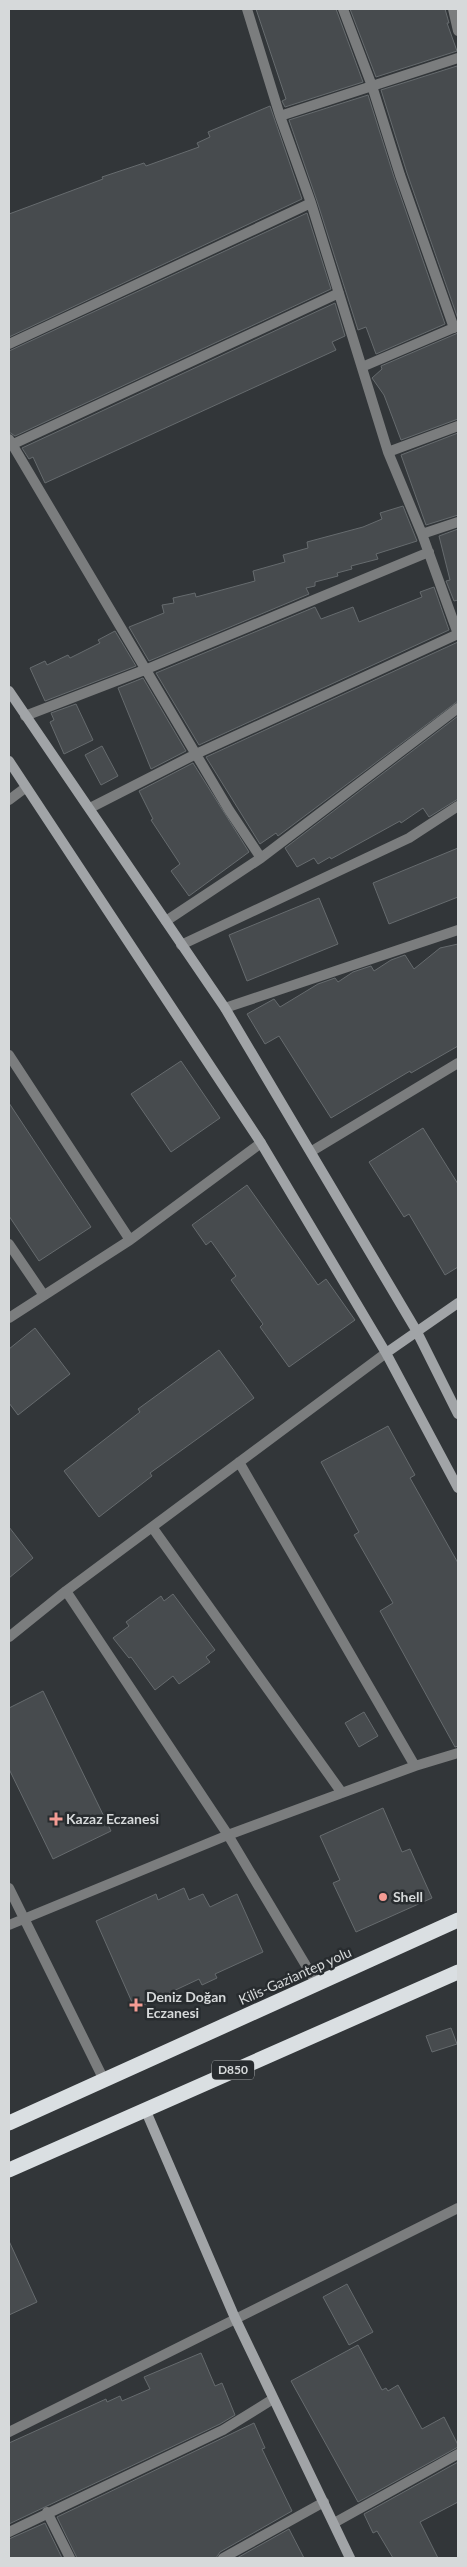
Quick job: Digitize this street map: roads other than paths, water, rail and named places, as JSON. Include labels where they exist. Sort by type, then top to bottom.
[{"type":"highway","name":"Kilis-Gaziantep yolu","points":[[9,2123],[458,1920]]},
{"type":"highway","name":"D850","points":[[9,2170],[145,2108],[458,1972]]},
{"type":"main road","points":[[9,691],[225,1008],[312,1151],[416,1330],[458,1414]]},
{"type":"main road","points":[[9,761],[25,788],[261,1143],[386,1353],[458,1488]]},
{"type":"main road","points":[[386,1353],[416,1330],[458,1303]]},
{"type":"main road","points":[[145,2108],[235,2318],[350,2558]]},
{"type":"street","points":[[90,808],[196,754],[458,634],[455,612],[388,452],[311,203],[280,116],[247,9]]},
{"type":"street","points":[[343,9],[372,86],[400,176],[456,327],[362,367]]},
{"type":"street","points":[[453,9],[458,31]]},
{"type":"street","points":[[280,116],[458,58]]},
{"type":"street","points":[[9,344],[311,203]]},
{"type":"street","points":[[261,858],[229,810],[148,669],[10,443],[339,293]]},
{"type":"street","points":[[388,452],[458,426]]},
{"type":"street","points":[[422,534],[458,522]]},
{"type":"street","points":[[25,716],[148,669],[429,552]]},
{"type":"street","points":[[166,921],[261,858],[458,708]]},
{"type":"street","points":[[9,800],[25,788]]},
{"type":"street","points":[[181,945],[409,838],[458,806]]},
{"type":"street","points":[[225,1008],[458,930]]},
{"type":"street","points":[[9,1056],[130,1240]]},
{"type":"street","points":[[312,1151],[458,1063]]},
{"type":"street","points":[[9,1318],[43,1294],[130,1240],[261,1143]]},
{"type":"street","points":[[9,1244],[43,1294]]},
{"type":"street","points":[[9,1637],[66,1591],[386,1353]]},
{"type":"street","points":[[239,1462],[415,1766]]},
{"type":"street","points":[[152,1527],[342,1793]]},
{"type":"street","points":[[66,1591],[228,1835],[317,1984]]},
{"type":"street","points":[[9,1925],[228,1835],[415,1766],[458,1754]]},
{"type":"street","points":[[9,1888],[104,2080]]},
{"type":"street","points":[[9,2432],[458,2208]]},
{"type":"street","points":[[9,2532],[47,2512],[223,2430],[273,2399]]},
{"type":"street","points":[[334,2523],[458,2454]]},
{"type":"street","points":[[223,2558],[324,2502]]},
{"type":"street","points":[[47,2512],[70,2558]]},
{"type":"place","name":"Kazaz Eczanesi","points":[[56,1819]]},
{"type":"place","name":"Shell","points":[[383,1897]]},
{"type":"place","name":"Deniz Doğan Eczanesi","points":[[136,2005]]}]
